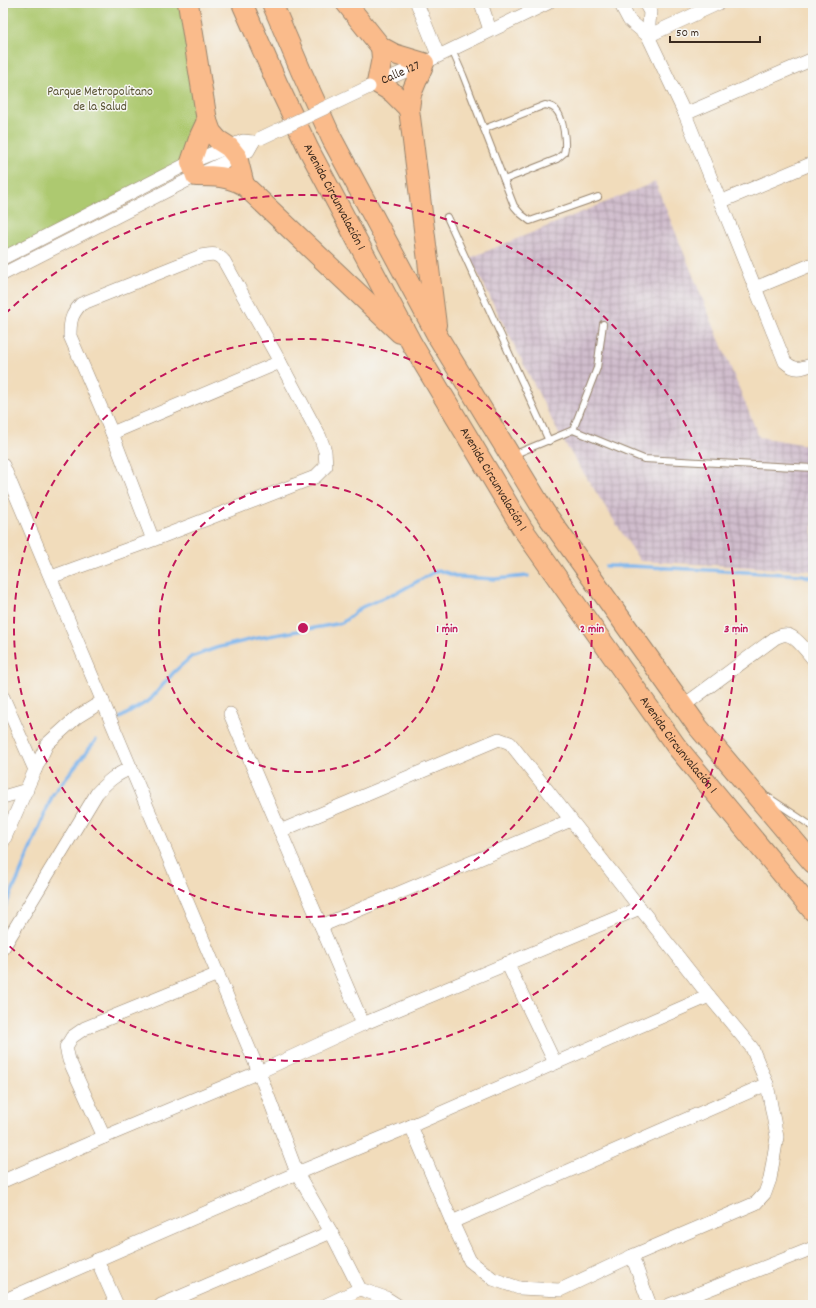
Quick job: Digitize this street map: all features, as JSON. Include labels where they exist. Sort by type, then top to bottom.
[{"type":"main road","points":[[188,3],[207,121],[211,132],[218,140],[233,152],[244,185]]},
{"type":"main road","name":"Avenida Circunvalación 1","points":[[242,3],[277,83],[309,150],[412,344],[522,528],[676,746],[813,911]]},
{"type":"main road","name":"Avenida Circunvalación 1","points":[[272,3],[332,139],[438,337],[544,511],[698,727],[813,863]]},
{"type":"main road","points":[[346,3],[382,47],[394,54],[431,59],[411,94],[409,109],[438,337]]},
{"type":"main road","points":[[382,47],[382,58],[373,85],[392,92],[409,109]]},
{"type":"main road","points":[[207,121],[200,136],[193,169],[233,179],[244,185],[412,344]]},
{"type":"street","points":[[416,3],[431,59]]},
{"type":"street","points":[[481,3],[490,30]]},
{"type":"street","name":"Calle 127","points":[[193,169],[233,152],[248,151],[257,140],[373,85],[452,50],[531,7],[548,3]]},
{"type":"street","points":[[620,3],[629,20],[648,36],[685,114],[785,362],[791,367],[799,369],[813,364]]},
{"type":"street","points":[[645,3],[650,12],[648,36]]},
{"type":"street","points":[[648,36],[719,3]]},
{"type":"street","points":[[685,114],[813,59]]},
{"type":"street","points":[[720,202],[813,162]]},
{"type":"street","points":[[3,258],[193,169]]},
{"type":"street","points":[[3,274],[193,169]]},
{"type":"street","points":[[51,577],[153,540],[315,477],[326,466],[325,451],[320,437],[280,362],[224,261],[219,256],[211,254],[201,256],[81,304],[75,311],[70,321],[70,336],[112,433],[153,540]]},
{"type":"street","points":[[755,288],[813,264]]},
{"type":"street","points":[[112,433],[280,362]]},
{"type":"street","points":[[3,465],[259,1072],[298,1172],[360,1289],[386,1298],[397,1305]]},
{"type":"street","points":[[683,706],[775,638],[782,635],[789,635],[794,638],[813,659]]},
{"type":"street","points":[[3,697],[35,770]]},
{"type":"street","points":[[3,842],[47,744],[77,717],[103,701]]},
{"type":"street","points":[[230,714],[363,1024]]},
{"type":"street","points":[[280,830],[499,739],[510,743],[708,996],[752,1048],[768,1084],[777,1137],[770,1180],[765,1193],[756,1203],[632,1256],[560,1290],[519,1288],[493,1279],[470,1261],[411,1126]]},
{"type":"street","points":[[3,948],[97,793],[108,780],[131,768]]},
{"type":"street","points":[[3,797],[27,790]]},
{"type":"street","points":[[321,926],[571,820]]},
{"type":"street","points":[[3,1181],[259,1072],[363,1024],[640,908]]},
{"type":"street","points":[[507,963],[555,1063]]},
{"type":"street","points":[[104,1137],[69,1060],[66,1046],[72,1037],[85,1028],[218,974]]},
{"type":"street","points":[[3,1301],[298,1172],[411,1126],[708,996]]},
{"type":"street","points":[[452,1222],[768,1084]]},
{"type":"street","points":[[161,1305],[331,1232]]},
{"type":"street","points":[[668,1305],[813,1248]]},
{"type":"street","points":[[632,1256],[650,1305]]},
{"type":"street","points":[[97,1260],[117,1305]]},
{"type":"street","points":[[326,1305],[360,1289]]},
{"type":"lane","points":[[452,50],[514,206],[521,214],[530,221],[598,196]]},
{"type":"lane","points":[[484,129],[545,106],[554,108],[558,111],[566,138],[564,153],[556,159],[504,180]]},
{"type":"lane","points":[[447,217],[549,441]]},
{"type":"lane","points":[[511,456],[573,430],[597,368],[603,324]]},
{"type":"lane","points":[[573,430],[644,459],[813,468]]},
{"type":"lane","points":[[744,781],[813,827]]},
{"type":"shaded area","points":[[655,182],[759,437],[813,446],[813,571],[640,561],[560,436],[470,258]]},
{"type":"green space","name":"Parque Metropolitano de la Salud","points":[[3,3],[188,3],[207,121],[191,162],[3,258]]},
{"type":"waterway","points":[[606,566],[802,575],[813,578]]},
{"type":"waterway","points":[[120,718],[150,700],[174,672],[191,657],[216,648],[253,639],[342,623],[362,607],[400,591],[438,570],[459,577],[495,579],[528,576]]},
{"type":"waterway","points":[[3,911],[53,794],[96,740]]}]
